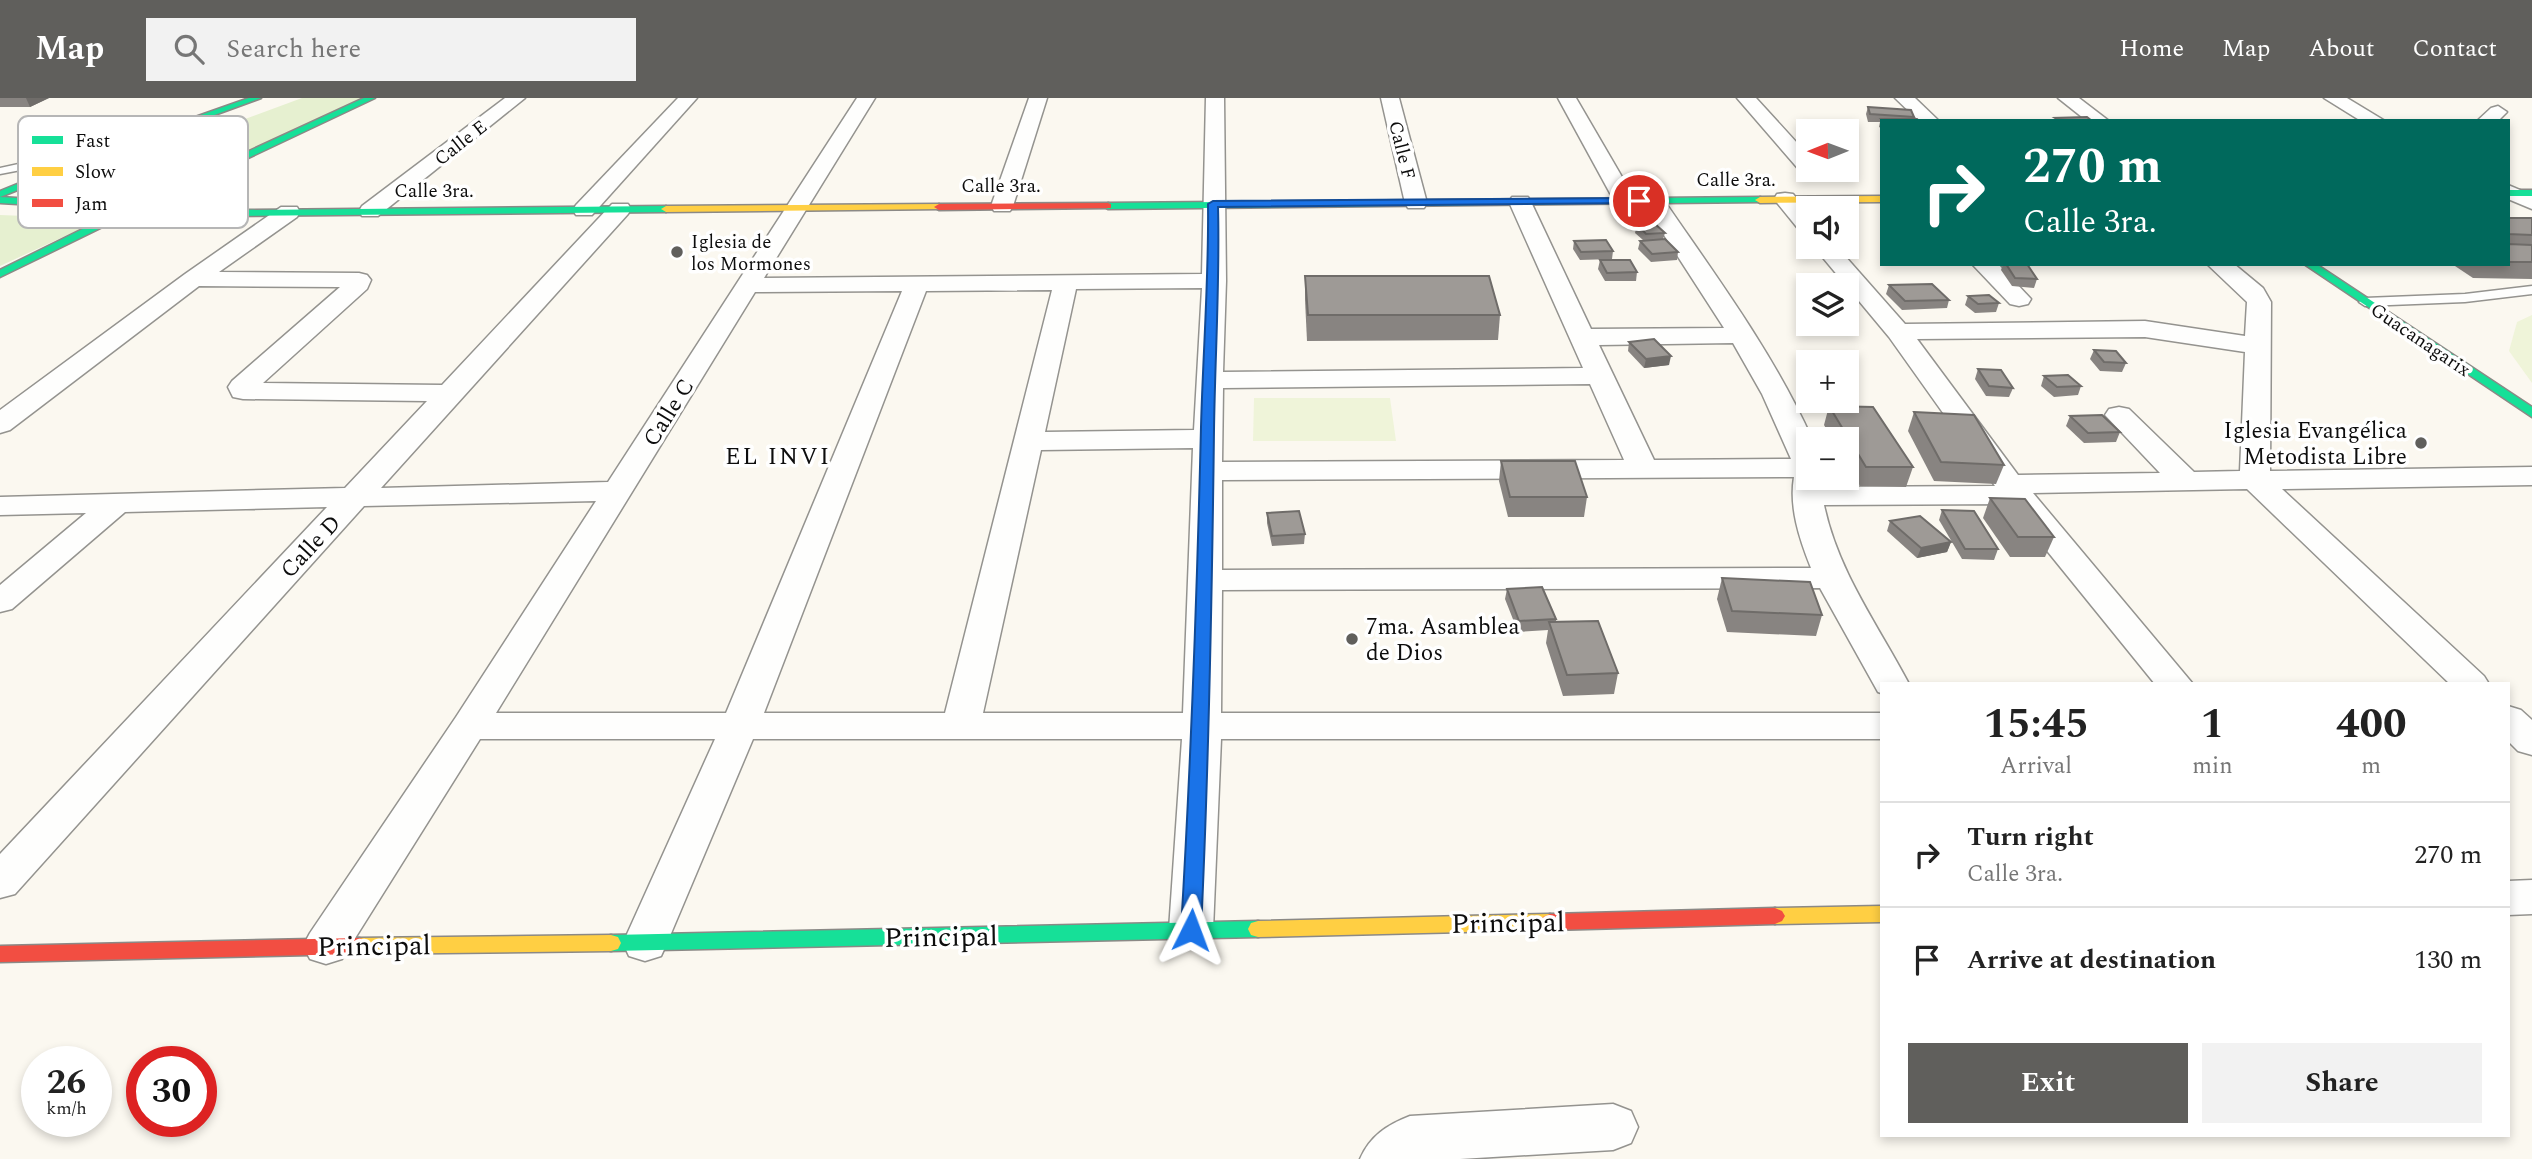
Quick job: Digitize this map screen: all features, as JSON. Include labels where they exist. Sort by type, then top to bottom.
[{"type":"main road","points":[[206,116],[257,98]]},
{"type":"main road","points":[[248,155],[371,98]]},
{"type":"main road","points":[[0,194],[18,187]]},
{"type":"main road","name":"Calle 3ra.","points":[[248,212],[1796,199]]},
{"type":"main road","name":"Calle 3ra.","points":[[1859,199],[1880,199]]},
{"type":"main road","points":[[0,200],[18,202]]},
{"type":"main road","points":[[0,206],[18,207]]},
{"type":"main road","points":[[0,274],[93,228]]},
{"type":"main road","name":"Guacanagarix","points":[[2312,266],[2532,413]]},
{"type":"main road","name":"Principal","points":[[0,954],[326,946],[645,943],[1880,914]]},
{"type":"street","name":"Calle E","points":[[370,211],[516,98]]},
{"type":"street","points":[[584,209],[688,98]]},
{"type":"street","name":"Calle C","points":[[326,946],[619,491],[866,98]]},
{"type":"street","points":[[1002,206],[1038,98]]},
{"type":"street","points":[[1191,930],[1202,725],[1209,380],[1214,281],[1215,98]]},
{"type":"street","name":"Calle F","points":[[1390,98],[1416,202]]},
{"type":"street","points":[[1567,98],[1625,201]]},
{"type":"street","points":[[1746,98],[1796,154]]},
{"type":"street","points":[[1904,98],[1928,119]]},
{"type":"street","points":[[2067,98],[2097,119]]},
{"type":"street","points":[[2333,98],[2372,119]]},
{"type":"street","points":[[1820,182],[1832,196]]},
{"type":"street","points":[[1785,199],[1796,212]]},
{"type":"street","points":[[1653,201],[1742,335],[1796,434]]},
{"type":"street","points":[[1520,202],[1642,467]]},
{"type":"street","name":"Calle D","points":[[0,882],[620,209]]},
{"type":"street","points":[[0,424],[193,279],[289,212]]},
{"type":"street","points":[[1835,259],[1898,332],[2014,489],[2173,682]]},
{"type":"street","points":[[1986,266],[2019,299]]},
{"type":"street","points":[[2221,266],[2255,293],[2259,302],[2255,480],[2469,682]]},
{"type":"street","points":[[193,279],[359,280],[243,387],[243,391],[450,393]]},
{"type":"street","points":[[961,725],[1066,281]]},
{"type":"street","points":[[749,285],[1214,281]]},
{"type":"street","points":[[645,943],[740,726],[917,283]]},
{"type":"street","points":[[1898,332],[2145,329],[2258,346]]},
{"type":"street","points":[[1584,337],[1742,335]]},
{"type":"street","points":[[1209,380],[1602,376]]},
{"type":"street","points":[[2119,415],[2186,481]]},
{"type":"street","points":[[1028,441],[1207,455],[1642,467],[1796,480]]},
{"type":"street","points":[[1859,483],[2014,489],[2186,481],[2532,477]]},
{"type":"street","points":[[1809,490],[1831,578],[1890,682]]},
{"type":"street","points":[[0,506],[619,491]]},
{"type":"street","points":[[0,602],[117,503]]},
{"type":"street","points":[[1205,580],[1831,578]]},
{"type":"street","points":[[2510,721],[2532,742]]},
{"type":"street","points":[[469,726],[1880,726]]},
{"type":"street","points":[[2510,898],[2532,897]]},
{"type":"street","points":[[1386,1159],[1410,1139],[1614,1127]]},
{"type":"lane","points":[[0,172],[18,168]]},
{"type":"lane","points":[[2365,302],[2465,298],[2532,289]]},
{"type":"green space","points":[[302,98],[362,98],[248,151],[248,118]]},
{"type":"green space","points":[[0,215],[18,216],[18,228],[82,228],[0,266]]},
{"type":"green space","points":[[2532,315],[2532,383],[2509,351],[2517,322]]},
{"type":"green space","points":[[1254,398],[1390,398],[1396,441],[1253,441]]},
{"type":"building","points":[[1868,107],[1911,110],[1914,117],[1870,114]]},
{"type":"building","points":[[2087,117],[2090,119],[2057,119]]},
{"type":"building","points":[[2510,218],[2532,218],[2532,235],[2510,234]]},
{"type":"building","points":[[1654,223],[1665,233],[1646,234],[1637,224]]},
{"type":"building","points":[[1665,239],[1678,252],[1652,254],[1640,241]]},
{"type":"building","points":[[1606,240],[1613,251],[1581,252],[1574,241]]},
{"type":"building","points":[[2510,244],[2532,245],[2532,262],[2510,262]]},
{"type":"building","points":[[1600,260],[1630,260],[1637,272],[1607,273]]},
{"type":"building","points":[[2007,266],[2028,266],[2037,279],[2015,278]]},
{"type":"building","points":[[1305,276],[1489,276],[1500,315],[1308,315]]},
{"type":"building","points":[[1932,284],[1949,300],[1905,301],[1889,285]]},
{"type":"building","points":[[1989,295],[1999,303],[1978,304],[1968,296]]},
{"type":"building","points":[[1654,339],[1671,356],[1646,359],[1629,342]]},
{"type":"building","points":[[2094,350],[2116,351],[2126,363],[2104,362]]},
{"type":"building","points":[[1978,369],[2001,370],[2013,388],[1989,386]]},
{"type":"building","points":[[2068,375],[2081,386],[2057,387],[2044,376]]},
{"type":"building","points":[[1859,407],[1873,407],[1913,467],[1866,467],[1859,455],[1859,427],[1842,427],[1833,413],[1859,413]]},
{"type":"building","points":[[1914,412],[1974,415],[2004,465],[1941,462]]},
{"type":"building","points":[[2102,415],[2120,432],[2088,433],[2070,416]]},
{"type":"building","points":[[1501,461],[1575,461],[1587,497],[1510,497]]},
{"type":"building","points":[[1990,498],[2025,499],[2054,537],[2018,537]]},
{"type":"building","points":[[1942,510],[1974,511],[1998,549],[1965,549]]},
{"type":"building","points":[[1299,511],[1305,534],[1272,536],[1267,513]]},
{"type":"building","points":[[1920,516],[1951,542],[1921,548],[1890,521]]},
{"type":"building","points":[[1722,578],[1810,582],[1822,615],[1732,611]]},
{"type":"building","points":[[1542,587],[1556,619],[1519,621],[1507,589]]},
{"type":"building","points":[[1598,621],[1618,673],[1567,675],[1549,622]]},
{"type":"traffic: fast","points":[[206,116],[257,98]]},
{"type":"traffic: fast","points":[[248,155],[371,98]]},
{"type":"traffic: fast","points":[[0,194],[18,187]]},
{"type":"traffic: fast","points":[[2510,193],[2532,193]]},
{"type":"traffic: fast","points":[[0,200],[18,201]]},
{"type":"traffic: fast","points":[[1108,206],[1760,200]]},
{"type":"traffic: fast","points":[[248,213],[666,209]]},
{"type":"traffic: fast","points":[[0,274],[93,228]]},
{"type":"traffic: fast","points":[[2312,266],[2532,413]]},
{"type":"traffic: fast","points":[[611,943],[1258,929]]},
{"type":"traffic: slow","points":[[1760,200],[1880,199]]},
{"type":"traffic: slow","points":[[666,209],[939,207]]},
{"type":"traffic: slow","points":[[1775,916],[1880,914]]},
{"type":"traffic: slow","points":[[1258,929],[1550,922]]},
{"type":"traffic: slow","points":[[359,946],[611,943]]},
{"type":"traffic: jam","points":[[939,207],[1108,206]]},
{"type":"traffic: jam","points":[[1550,922],[1775,916]]},
{"type":"traffic: jam","points":[[0,954],[359,946]]},
{"type":"place","name":"Iglesia de los Mormones","points":[[677,252]]},
{"type":"place","name":"Iglesia Evangélica Metodista Libre","points":[[2421,443]]},
{"type":"place","name":"7ma. Asamblea de Dios","points":[[1352,639]]},
{"type":"district","name":"EL INVI","points":[[778,456]]},
{"type":"route","points":[[1191,930],[1202,725],[1209,380],[1214,281],[1213,204],[1639,201]]}]
